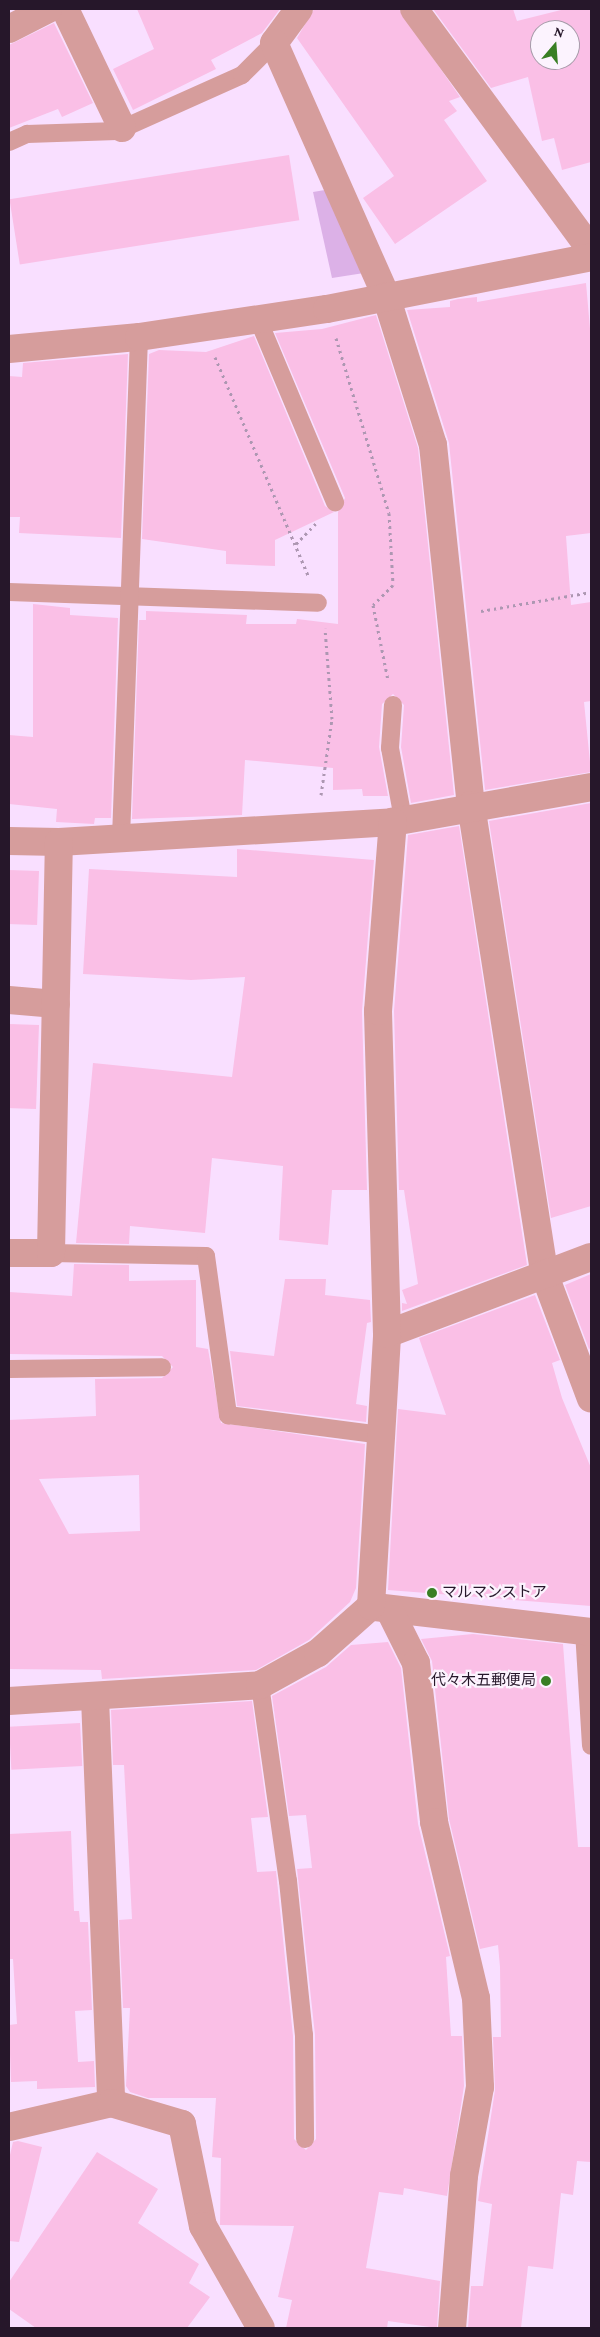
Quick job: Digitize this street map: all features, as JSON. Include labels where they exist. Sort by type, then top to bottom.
[{"type":"street","points":[[9,28],[50,9],[122,128]]},
{"type":"street","points":[[299,9],[274,43],[386,296],[433,445],[471,805],[544,1274],[591,1399]]},
{"type":"street","points":[[414,9],[591,250]]},
{"type":"street","points":[[9,349],[139,337],[327,309],[591,257]]},
{"type":"street","points":[[9,841],[59,842],[398,820],[471,805],[591,787]]},
{"type":"street","points":[[398,820],[378,1011],[387,1334],[381,1435],[380,1608],[416,1663],[434,1822],[476,1998],[480,2087],[464,2176],[452,2328]]},
{"type":"street","points":[[9,1253],[51,1253],[59,842]]},
{"type":"street","points":[[9,1000],[56,1004]]},
{"type":"street","points":[[387,1334],[591,1257]]},
{"type":"street","points":[[9,1701],[95,1698],[260,1685],[318,1653],[380,1608],[588,1632]]},
{"type":"street","points":[[95,1698],[111,2103]]},
{"type":"street","points":[[9,2127],[111,2103],[182,2124],[203,2226],[261,2328]]},
{"type":"lane","points":[[9,142],[27,134],[122,128],[242,75],[274,43]]},
{"type":"lane","points":[[258,319],[335,502]]},
{"type":"lane","points":[[121,838],[139,337]]},
{"type":"lane","points":[[9,592],[130,598],[318,603]]},
{"type":"lane","points":[[393,705],[390,748],[398,820]]},
{"type":"lane","points":[[51,1253],[206,1256],[228,1415],[381,1435]]},
{"type":"lane","points":[[9,1369],[162,1366]]},
{"type":"lane","points":[[588,1632],[591,1746]]},
{"type":"lane","points":[[260,1685],[288,1881],[302,2016],[305,2139]]},
{"type":"path","points":[[327,309],[389,513],[393,585],[373,605],[393,705]]},
{"type":"path","points":[[202,327],[296,544],[318,603],[329,642],[332,719],[316,826]]},
{"type":"path","points":[[296,544],[335,502]]},
{"type":"path","points":[[451,617],[591,592]]},
{"type":"shaded area","points":[[331,189],[364,273],[332,278],[313,192]]},
{"type":"building","points":[[137,9],[280,9],[262,33],[211,60],[216,69],[133,110],[113,69],[154,49]]},
{"type":"building","points":[[314,9],[399,9],[460,97],[449,101],[457,111],[444,120],[487,181],[395,244],[363,198],[394,176],[297,38]]},
{"type":"building","points":[[433,9],[513,9],[517,21],[565,9],[591,9],[591,162],[562,170],[554,138],[542,141],[528,77],[491,88]]},
{"type":"building","points":[[54,23],[93,103],[62,117],[58,109],[9,128],[9,45]]},
{"type":"building","points":[[289,155],[299,220],[20,264],[9,199]]},
{"type":"building","points":[[586,283],[591,340],[591,533],[566,536],[571,605],[591,602],[591,701],[584,702],[591,772],[485,790],[449,443],[407,310],[450,307],[450,301],[458,299],[477,297],[477,302]]},
{"type":"building","points":[[376,315],[418,448],[454,795],[411,803],[401,747],[404,705],[393,694],[382,704],[379,747],[388,796],[363,796],[362,789],[333,790],[333,768],[245,760],[242,815],[132,819],[139,620],[146,620],[146,611],[247,615],[246,624],[296,624],[297,619],[338,624],[338,512],[345,498],[275,333],[322,329]]},
{"type":"building","points":[[254,336],[325,506],[334,512],[275,540],[275,566],[226,564],[226,551],[142,539],[149,354],[159,350],[206,352]]},
{"type":"building","points":[[128,354],[121,538],[19,533],[20,517],[9,517],[9,376],[22,377],[23,363]]},
{"type":"building","points":[[33,604],[70,608],[70,615],[118,618],[111,818],[95,818],[94,824],[56,822],[57,809],[9,804],[9,735],[33,737]]},
{"type":"building","points":[[591,803],[591,1206],[551,1218],[489,821]]},
{"type":"building","points":[[459,826],[527,1265],[402,1311],[402,1303],[407,1304],[402,1290],[418,1284],[404,1190],[399,1190],[394,1011],[408,835]]},
{"type":"building","points":[[237,849],[374,860],[362,1011],[367,1190],[332,1190],[328,1245],[279,1240],[283,1166],[212,1158],[205,1233],[130,1226],[129,1244],[76,1243],[93,1063],[232,1077],[245,977],[191,980],[83,974],[89,869],[237,877]]},
{"type":"building","points":[[9,870],[39,871],[37,925],[9,924]]},
{"type":"building","points":[[9,1024],[39,1025],[36,1109],[9,1108]]},
{"type":"building","points":[[74,1264],[129,1265],[129,1281],[196,1280],[196,1347],[208,1349],[221,1423],[365,1444],[356,1588],[350,1602],[309,1640],[256,1670],[102,1679],[101,1670],[9,1669],[9,1420],[96,1416],[95,1379],[162,1378],[173,1367],[162,1356],[9,1354],[9,1292],[72,1296]],"holes":[[[139,1475],[140,1531],[69,1534],[39,1479]]]},
{"type":"building","points":[[591,1274],[591,1348],[589,1349],[565,1285]]},
{"type":"building","points":[[285,1279],[326,1279],[325,1295],[370,1300],[371,1322],[367,1323],[356,1404],[367,1406],[366,1422],[237,1406],[230,1351],[274,1356]]},
{"type":"building","points":[[535,1295],[560,1360],[552,1363],[562,1398],[591,1468],[591,1606],[388,1590],[398,1409],[446,1415],[419,1338]]},
{"type":"building","points":[[473,1634],[563,1644],[578,1847],[591,1847],[591,2162],[577,2161],[573,2195],[561,2193],[553,2269],[528,2266],[521,2328],[468,2328],[471,2286],[483,2286],[492,2204],[478,2201],[495,2090],[493,2037],[501,2037],[500,1967],[498,1945],[480,1949],[449,1819],[432,1661],[421,1639]]},
{"type":"building","points":[[388,1642],[401,1668],[418,1824],[450,1956],[446,1957],[451,2036],[462,2036],[464,2086],[447,2196],[404,2188],[403,2195],[379,2192],[366,2268],[440,2281],[437,2328],[388,2321],[387,2328],[286,2328],[292,2300],[278,2297],[294,2226],[220,2225],[221,2158],[212,2157],[216,2098],[148,2098],[130,2092],[126,2086],[130,2008],[123,2008],[119,1920],[132,1919],[124,1765],[113,1765],[111,1710],[252,1701],[268,1817],[251,1818],[257,1872],[276,1871],[293,2036],[294,2139],[306,2150],[316,2139],[315,2035],[297,1869],[312,1868],[306,1815],[289,1816],[272,1696],[326,1667],[351,1645]]},
{"type":"building","points":[[80,1723],[82,1766],[11,1770],[9,1727]]},
{"type":"building","points":[[71,1831],[74,1911],[79,1911],[80,1922],[88,1922],[92,2010],[75,2011],[78,2062],[94,2061],[95,2087],[37,2089],[37,2081],[11,2082],[9,2025],[17,2024],[13,1959],[9,1959],[9,1834]]},
{"type":"building","points":[[18,2141],[42,2147],[19,2242],[9,2241],[9,2159],[13,2142]]},
{"type":"building","points":[[97,2152],[158,2189],[138,2223],[199,2264],[189,2283],[210,2297],[187,2328],[36,2328],[9,2309],[9,2282]]},
{"type":"place","name":"マルマンストア","points":[[432,1593]]},
{"type":"place","name":"代々木五郵便局","points":[[546,1681]]}]
